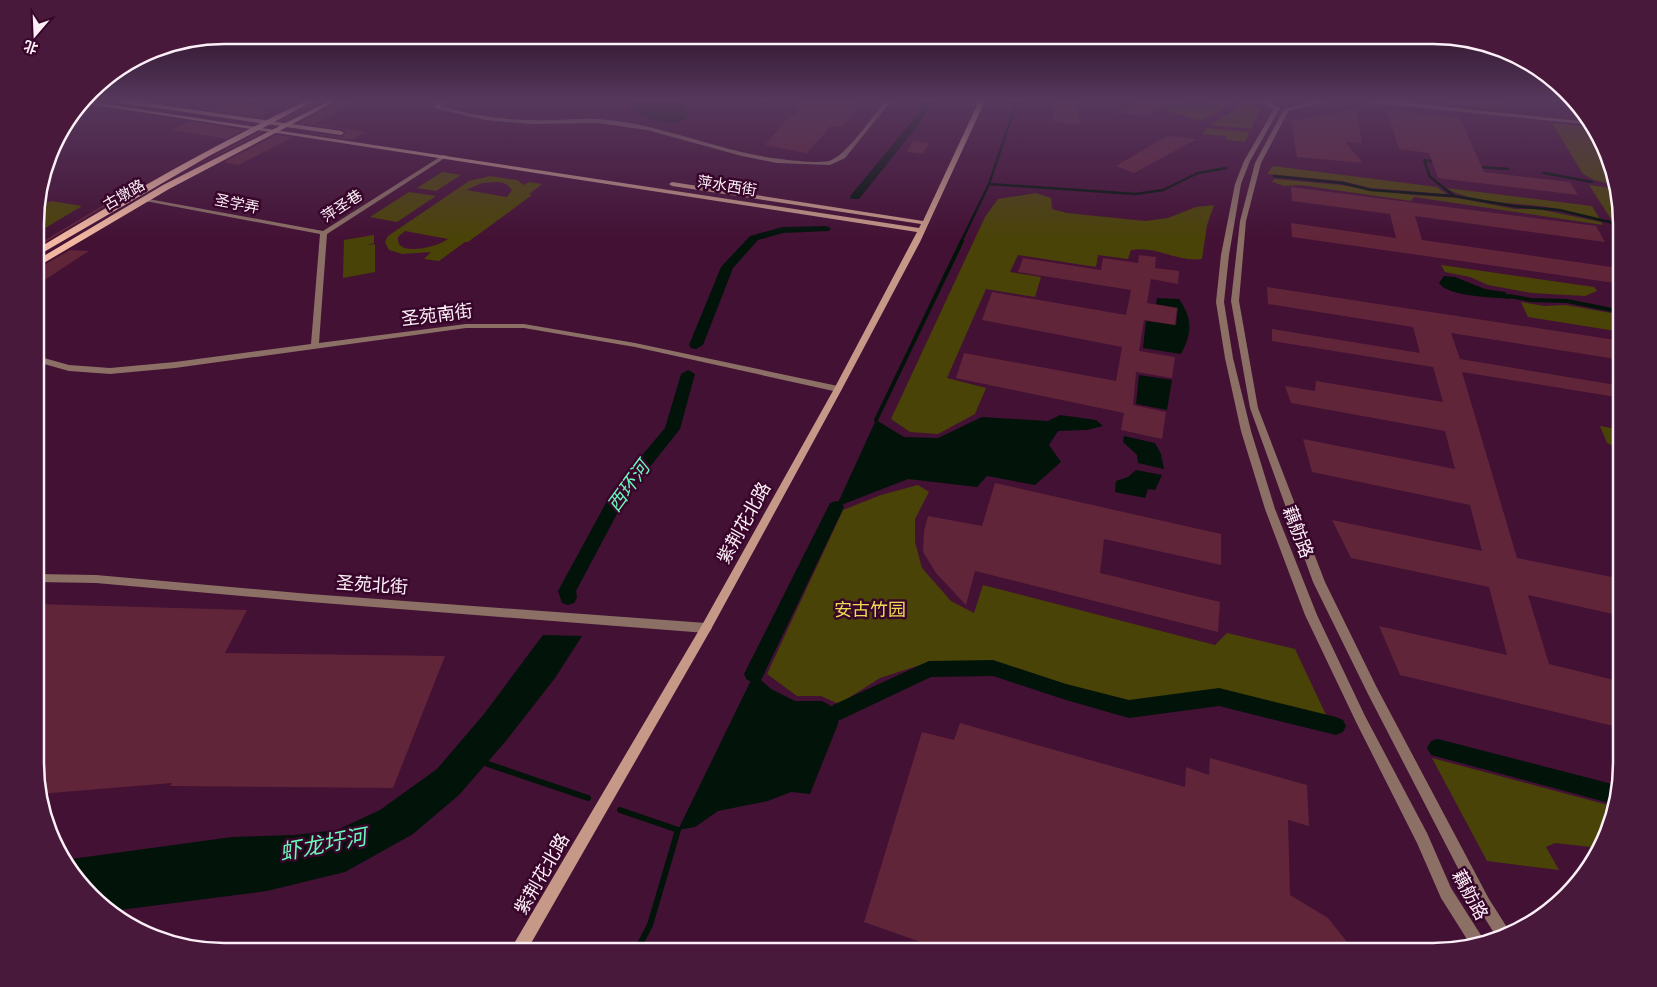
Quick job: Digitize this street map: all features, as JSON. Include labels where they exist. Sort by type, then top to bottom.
[{"type":"main road","name":"古墩路","points":[[44,249],[150,185],[219,147]]},
{"type":"main road","name":"古墩路","points":[[44,260],[145,199],[243,147]]},
{"type":"main road","name":"萍水西街","points":[[387,147],[860,221],[923,227]]},
{"type":"main road","name":"萍水西街","points":[[435,147],[816,206],[923,227]]},
{"type":"main road","name":"紫荆花北路","points":[[522,943],[706,628],[838,389],[923,227],[960,147]]},
{"type":"street","points":[[713,147],[751,156],[830,163],[843,157],[851,147]]},
{"type":"street","name":"藕舫路","points":[[1256,147],[1247,161],[1238,184],[1229,227],[1220,302],[1229,358],[1246,432],[1270,509],[1311,615],[1361,720],[1422,838],[1446,893],[1475,938]]},
{"type":"street","name":"藕舫路","points":[[1265,147],[1254,174],[1243,222],[1235,301],[1254,408],[1319,582],[1372,690],[1484,904],[1501,930]]},
{"type":"street","name":"萍圣巷","points":[[315,347],[324,233],[445,156]]},
{"type":"street","name":"圣学弄","points":[[145,199],[324,233]]},
{"type":"street","name":"圣苑南街","points":[[44,361],[69,368],[110,371],[175,365],[466,326],[524,326],[635,345],[838,389]]},
{"type":"street","name":"圣苑北街","points":[[44,578],[96,579],[310,598],[706,628]]},
{"type":"green space","points":[[1567,147],[1596,147],[1609,184],[1594,180],[1583,174]]},
{"type":"green space","points":[[1273,166],[1437,187],[1446,194],[1371,188],[1342,181],[1267,174]]},
{"type":"green space","points":[[442,172],[461,175],[436,191],[417,188]]},
{"type":"green space","points":[[490,176],[517,180],[524,185],[529,182],[542,184],[529,194],[532,195],[439,261],[424,259],[431,252],[402,254],[389,250],[385,242],[388,236],[469,181]],"holes":[[[499,182],[506,184],[512,190],[507,197],[466,190],[482,183]],[[405,231],[448,239],[436,245],[410,249],[403,247],[399,243],[398,237]]]},
{"type":"green space","points":[[1274,179],[1341,185],[1412,195],[1457,198],[1515,209],[1538,209],[1601,222],[1603,225],[1414,197],[1411,201],[1300,185],[1285,186],[1272,182]]},
{"type":"green space","points":[[1589,185],[1610,188],[1613,222]]},
{"type":"green space","points":[[1446,188],[1592,206],[1600,219],[1547,207],[1478,199],[1455,193]]},
{"type":"green space","points":[[409,192],[436,196],[397,222],[370,217]]},
{"type":"green space","points":[[1036,193],[1051,198],[1052,209],[1067,213],[1145,221],[1168,218],[1196,207],[1214,205],[1207,225],[1202,259],[1184,258],[1141,249],[1131,250],[1128,259],[1098,255],[1096,267],[1018,255],[1010,272],[1041,277],[1035,297],[986,289],[947,378],[986,388],[975,414],[938,434],[910,432],[891,419],[985,217],[998,199]]},
{"type":"green space","points":[[51,201],[82,206],[44,229],[45,204]]},
{"type":"green space","points":[[374,235],[374,243],[366,245],[375,244],[375,272],[343,278],[344,240]]},
{"type":"green space","points":[[1441,265],[1594,287],[1597,291],[1585,296],[1532,293],[1488,285],[1470,277],[1445,272]]},
{"type":"green space","points":[[1521,302],[1544,306],[1566,305],[1613,313],[1613,331],[1528,317]]},
{"type":"green space","points":[[1600,426],[1613,428],[1613,446],[1607,443]]},
{"type":"green space","name":"安古竹园","points":[[918,485],[929,492],[915,519],[915,542],[922,568],[951,601],[974,613],[983,585],[1215,645],[1227,633],[1295,649],[1327,717],[1217,690],[1128,703],[1068,687],[991,661],[926,663],[880,678],[839,704],[821,696],[797,696],[767,674],[843,510],[881,495]]},
{"type":"green space","points":[[1432,758],[1608,805],[1600,832],[1592,847],[1555,843],[1546,847],[1559,870],[1487,861]]},
{"type":"water","points":[[1444,276],[1455,277],[1485,289],[1505,292],[1511,299],[1472,296],[1452,291],[1444,288],[1439,283]]},
{"type":"water","points":[[1157,298],[1179,299],[1187,313],[1189,333],[1181,354],[1143,348],[1146,321],[1176,325],[1178,308],[1156,304]]},
{"type":"water","points":[[1139,375],[1172,380],[1167,410],[1136,404]]},
{"type":"water","points":[[1060,415],[1096,420],[1103,426],[1087,430],[1058,431],[1049,445],[1061,462],[1035,485],[987,476],[977,487],[908,479],[836,507],[876,420],[904,437],[938,438],[982,417],[1048,421]]},
{"type":"water","points":[[1124,436],[1155,443],[1161,454],[1164,469],[1138,463],[1137,455],[1123,442]]},
{"type":"water","points":[[1136,470],[1162,475],[1155,490],[1148,489],[1145,498],[1115,492],[1116,481],[1128,477]]},
{"type":"water","points":[[543,635],[582,636],[555,678],[505,742],[459,795],[413,834],[345,872],[267,891],[120,910],[96,891],[72,859],[232,837],[294,835],[337,830],[380,810],[437,769],[484,714]]},
{"type":"water","points":[[754,674],[771,689],[795,701],[822,701],[840,711],[838,724],[810,794],[791,792],[768,801],[718,811],[695,827],[678,830]]},
{"type":"building","points":[[231,147],[234,147],[190,169]]},
{"type":"building","points":[[253,147],[274,147],[238,165],[224,162]]},
{"type":"building","points":[[776,147],[812,147],[807,153]]},
{"type":"building","points":[[910,147],[927,147],[923,154],[907,152]]},
{"type":"building","points":[[1148,147],[1182,147],[1134,173],[1116,166]]},
{"type":"building","points":[[1295,147],[1349,147],[1363,163],[1297,157]]},
{"type":"building","points":[[1398,147],[1473,147],[1484,172],[1570,182],[1578,195],[1438,178],[1429,153],[1399,149]]},
{"type":"building","points":[[1291,187],[1596,226],[1605,242],[1415,216],[1422,240],[1613,267],[1613,283],[1292,237],[1291,223],[1396,238],[1390,214],[1292,201]]},
{"type":"building","points":[[133,190],[44,243],[44,241],[107,203]]},
{"type":"building","points":[[70,250],[89,251],[44,280],[44,265]]},
{"type":"building","points":[[1139,255],[1156,257],[1155,268],[1179,271],[1178,284],[1151,279],[1147,303],[1177,308],[1175,325],[1144,320],[1139,351],[1175,357],[1172,378],[1136,372],[1133,405],[1166,412],[1162,439],[1121,430],[1124,413],[956,378],[964,353],[1116,381],[1122,347],[982,320],[992,292],[1126,315],[1131,290],[1018,272],[1023,258],[1101,270],[1103,258],[1138,263]]},
{"type":"building","points":[[1267,287],[1613,340],[1613,359],[1451,333],[1460,359],[1613,384],[1613,397],[1462,372],[1517,558],[1613,577],[1613,614],[1528,595],[1549,664],[1613,680],[1613,726],[1400,675],[1379,626],[1507,655],[1489,587],[1351,558],[1332,520],[1482,551],[1470,505],[1312,472],[1303,439],[1455,469],[1445,431],[1291,403],[1285,386],[1315,391],[1316,381],[1443,402],[1433,367],[1272,341],[1272,329],[1420,353],[1413,327],[1268,304]]},
{"type":"building","points":[[995,483],[1221,534],[1221,565],[1104,539],[1100,573],[1220,602],[1218,632],[975,571],[966,605],[936,573],[923,552],[924,531],[928,516],[982,526]]},
{"type":"building","points":[[44,604],[247,610],[225,653],[445,656],[393,788],[170,786],[172,783],[46,793],[44,775]]},
{"type":"building","points":[[960,723],[1185,787],[1186,767],[1209,775],[1210,758],[1307,785],[1309,826],[1288,820],[1290,895],[1328,918],[1348,943],[924,943],[864,922],[922,732],[954,740]]},
{"type":"waterway","name":"西环河","points":[[855,197],[896,147]]},
{"type":"waterway","points":[[989,184],[1001,147]]},
{"type":"waterway","points":[[1436,162],[1424,160],[1430,177],[1453,195]]},
{"type":"waterway","points":[[1478,167],[1508,169]]},
{"type":"waterway","points":[[989,184],[1136,194],[1163,190],[1198,173],[1226,168]]},
{"type":"waterway","points":[[1544,173],[1592,182]]},
{"type":"waterway","points":[[1274,176],[1342,183],[1371,190],[1454,196],[1513,206],[1559,210],[1613,223]]},
{"type":"waterway","points":[[961,242],[989,184]]},
{"type":"waterway","name":"西环河","points":[[696,345],[727,267],[754,238],[782,230],[825,229]]},
{"type":"waterway","points":[[876,420],[962,241]]},
{"type":"waterway","points":[[1509,296],[1531,300],[1567,301],[1613,310]]},
{"type":"waterway","name":"西环河","points":[[568,598],[567,591],[619,494],[672,429],[688,374]]},
{"type":"waterway","points":[[754,674],[836,507]]},
{"type":"waterway","points":[[840,711],[929,669],[993,668],[1066,692],[1129,709],[1219,697],[1336,726]]},
{"type":"waterway","points":[[1438,748],[1611,794]]},
{"type":"waterway","name":"虾龙圩河","points":[[482,762],[588,798]]},
{"type":"waterway","points":[[620,810],[678,830],[650,925],[641,943]]}]
